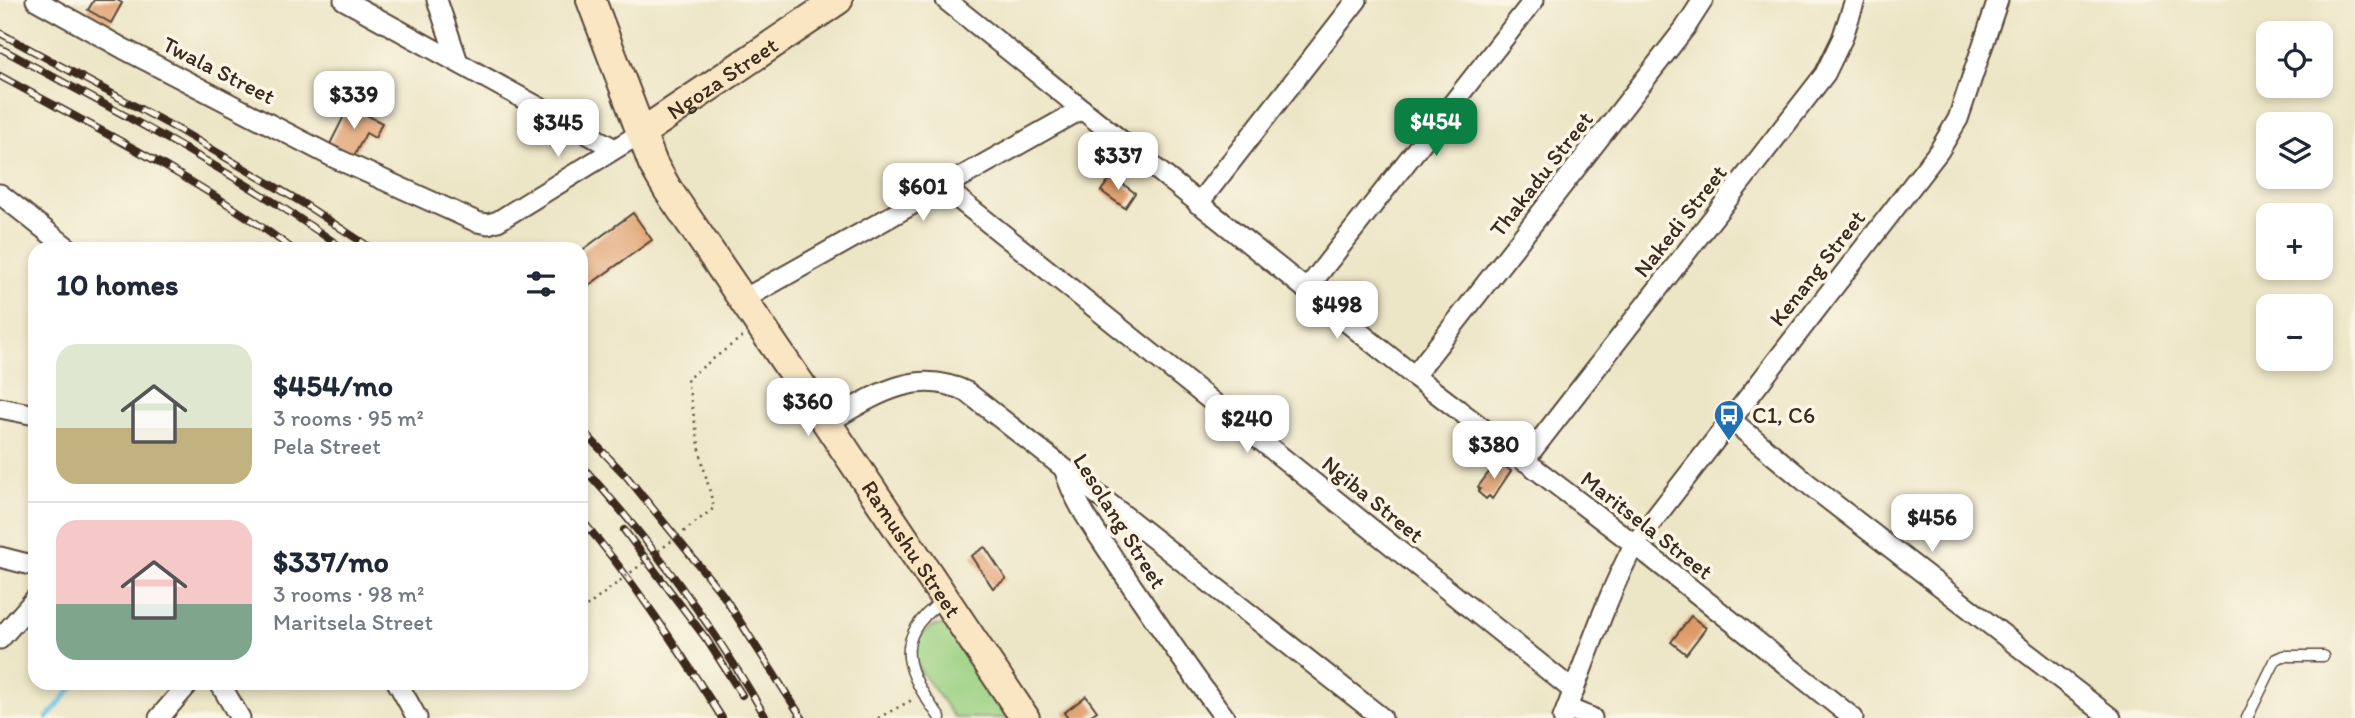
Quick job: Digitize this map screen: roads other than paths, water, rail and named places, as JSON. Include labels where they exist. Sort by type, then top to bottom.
[{"type":"street","name":"Twala Street","points":[[36,0],[124,49],[335,158],[477,222],[488,224],[498,221],[641,133]]},
{"type":"street","points":[[344,0],[613,148]]},
{"type":"street","points":[[437,0],[458,62]]},
{"type":"street","name":"Ramushu Street","points":[[591,0],[653,164],[668,190],[1025,718]]},
{"type":"street","name":"Ngoza Street","points":[[641,133],[838,0]]},
{"type":"street","name":"Maritsela Street","points":[[946,0],[1414,376],[1853,718]]},
{"type":"street","points":[[1198,204],[1357,0]]},
{"type":"street","points":[[1306,290],[1534,0]]},
{"type":"street","name":"Thakadu Street","points":[[1414,376],[1685,29],[1703,0]]},
{"type":"street","name":"Nakedi Street","points":[[1524,461],[1825,74],[1839,48],[1855,0]]},
{"type":"street","name":"Kenang Street","points":[[1568,706],[1605,608],[1633,545],[1939,151],[1958,119],[1998,0]]},
{"type":"street","points":[[744,299],[1082,109]]},
{"type":"street","name":"Ngiba Street","points":[[945,188],[1568,706],[1592,718]]},
{"type":"street","points":[[1,196],[60,242]]},
{"type":"street","name":"Lesolang Street","points":[[827,422],[903,384],[920,381],[945,383],[967,392],[981,402],[1064,470],[1069,486],[1094,529],[1155,621],[1225,718]]},
{"type":"street","points":[[0,408],[28,414]]},
{"type":"street","points":[[1730,419],[1808,483],[2111,718]]},
{"type":"street","points":[[1064,470],[1382,718]]},
{"type":"street","points":[[0,557],[28,564]]},
{"type":"street","points":[[0,639],[28,607]]},
{"type":"street","points":[[159,718],[183,690]]},
{"type":"street","points":[[224,690],[240,718]]},
{"type":"street","points":[[401,690],[417,718]]},
{"type":"lane","points":[[940,718],[923,694],[908,659],[908,645],[913,630],[923,617],[946,598]]},
{"type":"lane","points":[[2247,718],[2276,659],[2283,656],[2323,656]]},
{"type":"waterway","points":[[47,718],[70,690]]},
{"type":"railway","points":[[0,33],[181,131],[301,202],[362,242]]},
{"type":"railway","points":[[0,48],[217,167],[333,242]]},
{"type":"railway","points":[[0,76],[185,178],[282,242]]},
{"type":"railway","points":[[588,436],[627,477],[723,595],[802,718]]},
{"type":"railway","points":[[588,473],[633,524],[681,586],[766,718]]},
{"type":"railway","points":[[588,528],[637,591],[722,718]]},
{"type":"railway","points":[[624,530],[707,640],[742,695]]},
{"type":"place","name":"C1, C6","points":[[1729,442]]}]
